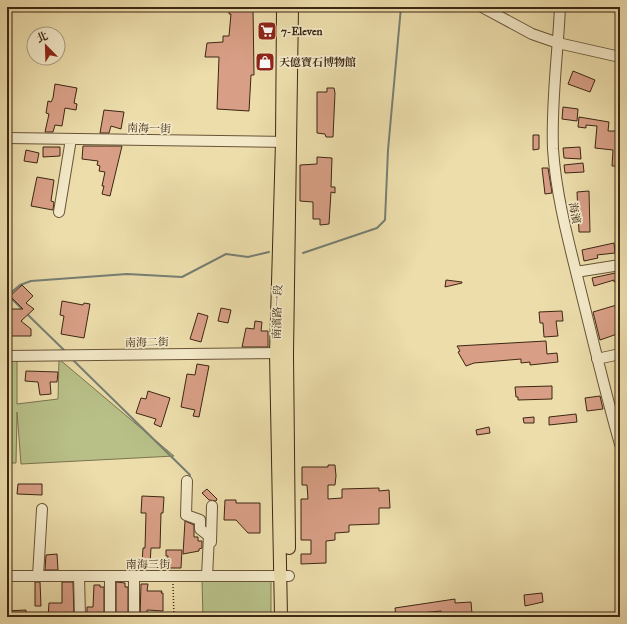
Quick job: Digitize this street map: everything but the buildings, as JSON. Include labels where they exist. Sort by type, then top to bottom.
[{"type":"main road","name":"南濱路一段","points":[[282,7],[287,142]]},
{"type":"main road","name":"南濱路一段","points":[[290,617],[286,576],[282,353],[292,7]]},
{"type":"main road","name":"南濱路一段","points":[[281,617],[286,576]]},
{"type":"street","points":[[482,7],[532,34],[558,44],[620,57]]},
{"type":"street","name":"海濱","points":[[560,7],[554,88],[553,149],[565,227],[597,359],[620,444]]},
{"type":"street","name":"南海一街","points":[[7,138],[287,142]]},
{"type":"street","points":[[59,212],[71,139]]},
{"type":"street","points":[[576,272],[620,265]]},
{"type":"street","name":"南海二街","points":[[7,356],[282,353]]},
{"type":"street","points":[[597,359],[620,354]]},
{"type":"street","points":[[187,481],[186,515],[200,520],[200,528],[209,536],[209,576]]},
{"type":"street","points":[[209,576],[212,506]]},
{"type":"street","points":[[38,576],[42,510]]},
{"type":"street","name":"南海三街","points":[[7,576],[286,576]]},
{"type":"street","points":[[79,576],[80,617]]},
{"type":"street","points":[[110,576],[110,617]]},
{"type":"street","points":[[134,576],[134,617]]},
{"type":"path","points":[[173,576],[174,617]]},
{"type":"green space","points":[[7,359],[17,359],[17,404],[58,399],[59,359],[174,456],[21,464],[17,412],[16,463],[7,463]]},
{"type":"green space","points":[[202,580],[271,581],[271,617],[203,617]]},
{"type":"waterway","points":[[303,253],[377,228],[385,220],[388,150],[401,7]]},
{"type":"waterway","points":[[8,295],[20,285],[31,281],[127,274],[182,277],[226,254],[248,257],[269,252]]},
{"type":"waterway","points":[[7,294],[23,310]]},
{"type":"waterway","points":[[26,313],[66,352]]},
{"type":"waterway","points":[[73,360],[190,475]]},
{"type":"place","name":"7-Eleven","points":[[267,31]]},
{"type":"place","name":"天億寶石博物館","points":[[265,62]]}]
